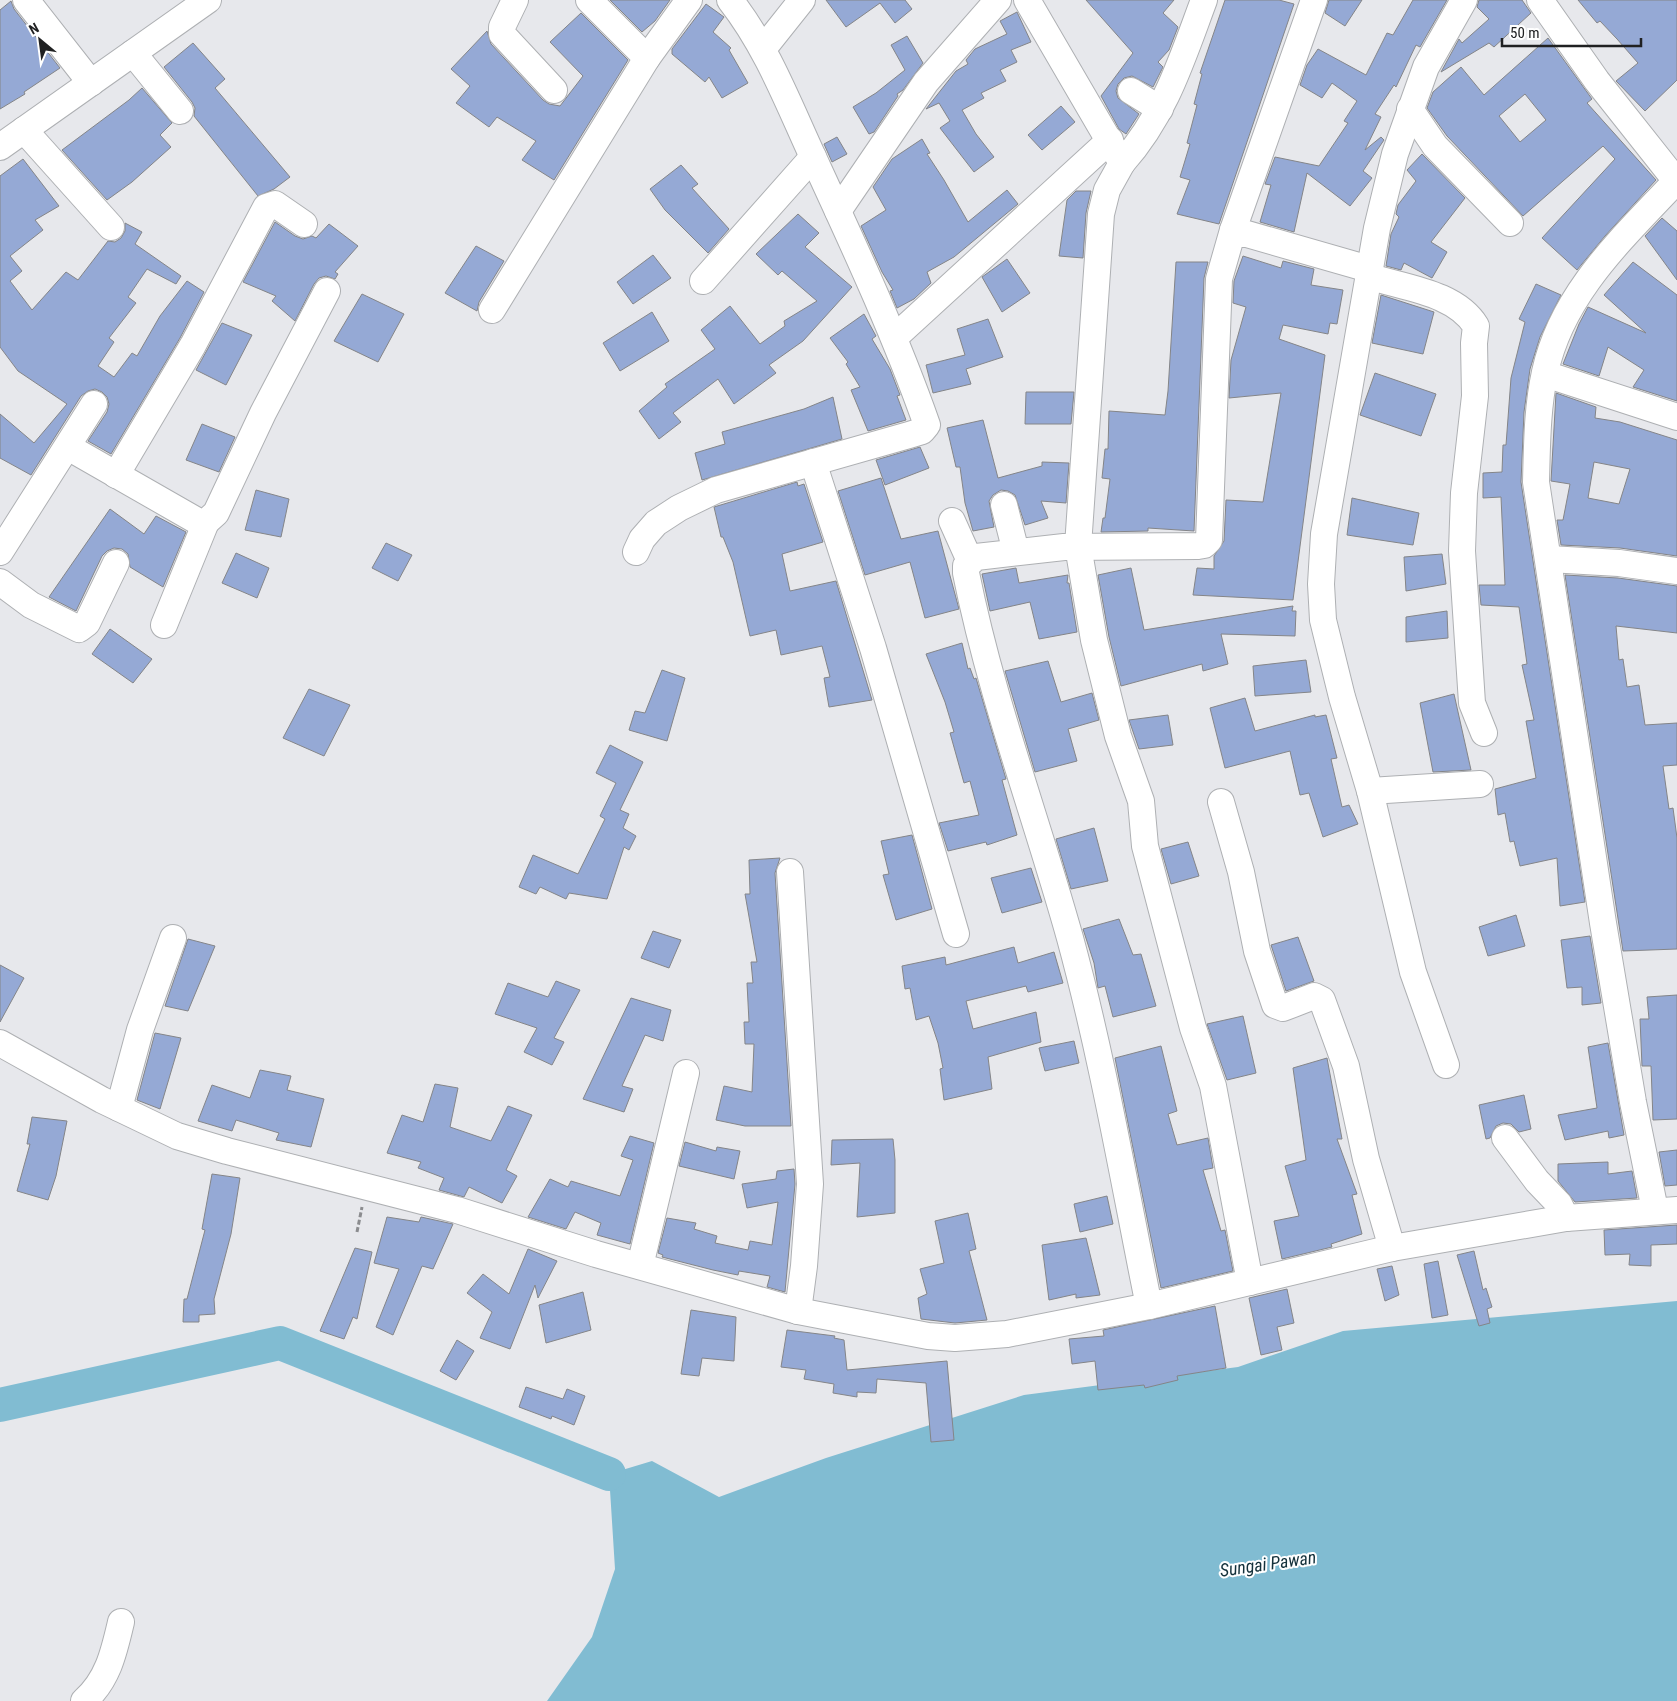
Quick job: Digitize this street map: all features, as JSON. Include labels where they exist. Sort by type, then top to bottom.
[{"type":"street","points":[[26,0],[91,83]]},
{"type":"street","points":[[0,147],[208,0]]},
{"type":"street","points":[[515,0],[502,27],[502,34],[554,90]]},
{"type":"street","points":[[589,0],[648,58]]},
{"type":"street","points":[[492,310],[648,58],[689,0]]},
{"type":"street","points":[[636,552],[642,538],[656,523],[679,508],[716,490],[909,435],[926,428],[927,424],[895,337],[763,49],[730,0]]},
{"type":"street","points":[[763,49],[802,0]]},
{"type":"street","points":[[838,211],[926,82],[998,0]]},
{"type":"street","points":[[1027,0],[1122,163]]},
{"type":"street","points":[[1204,0],[1160,109],[1146,134],[1122,163],[1107,190],[1101,214],[1078,546],[1094,640],[1118,736],[1140,801],[1145,846],[1194,1028],[1213,1086],[1250,1282]]},
{"type":"street","points":[[1149,1306],[1094,1031],[1069,936],[983,648],[966,573],[970,561],[976,557],[1078,546],[1198,546],[1206,544],[1210,540],[1219,279],[1234,230],[1314,0]]},
{"type":"street","points":[[1446,1065],[1413,972],[1396,911],[1370,791],[1342,697],[1324,620],[1322,584],[1324,534],[1369,272],[1395,154],[1426,67],[1464,0]]},
{"type":"street","points":[[0,1044],[119,1108],[177,1136],[227,1151],[483,1218],[640,1266],[798,1311],[900,1331],[955,1338],[1007,1334],[1149,1306],[1392,1248],[1566,1218],[1666,1210],[1633,1102],[1607,951],[1536,482],[1537,439],[1545,374],[1561,325],[1574,299],[1602,261],[1677,181],[1597,81],[1540,0]]},
{"type":"street","points":[[133,53],[180,112]]},
{"type":"street","points":[[1131,91],[1160,109]]},
{"type":"street","points":[[1410,109],[1435,146],[1510,223]]},
{"type":"street","points":[[24,130],[111,227]]},
{"type":"street","points":[[895,337],[1110,140]]},
{"type":"street","points":[[703,281],[813,158]]},
{"type":"street","points":[[116,475],[193,345],[266,207],[275,204],[304,224]]},
{"type":"street","points":[[1234,230],[1369,272],[1434,295],[1463,308],[1476,326],[1474,343],[1475,396],[1464,493],[1462,551],[1472,703],[1484,733]]},
{"type":"street","points":[[164,625],[206,522],[216,514],[263,413],[327,291]]},
{"type":"street","points":[[1545,374],[1677,417]]},
{"type":"street","points":[[0,552],[94,404]]},
{"type":"street","points":[[68,447],[199,522],[206,522]]},
{"type":"street","points":[[812,462],[873,648],[956,934]]},
{"type":"street","points":[[1004,505],[1016,552]]},
{"type":"street","points":[[952,521],[970,561]]},
{"type":"street","points":[[1549,559],[1619,563],[1677,571]]},
{"type":"street","points":[[0,582],[31,605],[79,629],[87,623],[116,563]]},
{"type":"street","points":[[1370,791],[1480,784]]},
{"type":"street","points":[[1221,802],[1242,872],[1257,951],[1275,1005],[1283,1008],[1314,996],[1322,1000],[1346,1066],[1366,1159],[1392,1248]]},
{"type":"street","points":[[790,872],[808,1124],[810,1184],[804,1266],[798,1311]]},
{"type":"street","points":[[119,1108],[140,1030],[173,938]]},
{"type":"street","points":[[640,1266],[686,1073]]},
{"type":"street","points":[[1505,1138],[1537,1182],[1559,1204],[1566,1218]]},
{"type":"street","points":[[84,1701],[100,1685],[112,1659],[121,1622]]},
{"type":"water","name":"Sungai Pawan","points":[[1677,1301],[1677,1701],[547,1701],[592,1637],[615,1569],[609,1474],[652,1461],[719,1497],[826,1458],[1024,1395],[1238,1367],[1343,1331]]},
{"type":"building","points":[[610,0],[670,0],[655,21],[642,32]]},
{"type":"building","points":[[826,0],[905,0],[912,9],[895,23],[880,3],[846,27]]},
{"type":"building","points":[[1086,0],[1174,0],[1163,13],[1178,27],[1169,50],[1158,62],[1163,67],[1153,87],[1132,76],[1124,78],[1118,84],[1116,91],[1118,98],[1139,114],[1126,134],[1119,129],[1101,96],[1133,53]]},
{"type":"building","points":[[1225,0],[1279,0],[1294,4],[1219,224],[1177,214],[1190,180],[1180,177],[1190,144],[1187,143],[1197,105],[1194,104],[1202,74],[1200,73]]},
{"type":"building","points":[[1329,0],[1362,0],[1345,26],[1325,13]]},
{"type":"building","points":[[1413,0],[1447,0],[1420,47],[1416,45],[1396,87],[1394,85],[1375,114],[1381,117],[1365,150],[1381,137],[1384,140],[1363,171],[1372,178],[1350,206],[1307,173],[1294,232],[1260,222],[1271,185],[1265,184],[1275,157],[1319,166],[1348,123],[1344,121],[1357,101],[1332,83],[1322,98],[1300,85],[1307,65],[1318,49],[1366,75],[1387,33],[1393,35]]},
{"type":"building","points":[[1479,0],[1522,0],[1531,13],[1494,47],[1489,43],[1441,72],[1459,39],[1462,43],[1489,19],[1477,7]]},
{"type":"building","points":[[1578,0],[1677,0],[1677,80],[1645,111],[1616,81],[1638,63],[1600,21],[1597,23]]},
{"type":"building","points":[[11,1],[14,9],[60,68],[24,92],[25,94],[0,109],[0,10]]},
{"type":"building","points":[[706,4],[724,17],[713,32],[731,48],[729,50],[748,83],[722,98],[709,77],[705,82],[672,54],[672,49]]},
{"type":"building","points":[[1017,12],[1031,42],[1011,50],[1017,62],[1000,70],[1006,81],[981,93],[984,98],[962,110],[976,134],[994,157],[974,172],[940,128],[950,121],[939,103],[926,109],[956,71],[968,64],[966,60],[975,49],[1007,34],[1000,21]]},
{"type":"building","points":[[581,13],[628,60],[554,180],[522,160],[536,141],[497,117],[489,127],[456,103],[470,86],[451,69],[487,31],[491,44],[543,100],[549,104],[560,106],[583,76],[550,42]]},
{"type":"building","points":[[907,36],[923,63],[903,90],[897,94],[898,96],[874,132],[869,134],[853,107],[876,93],[905,70],[891,45]]},
{"type":"building","points":[[1548,38],[1592,99],[1587,103],[1656,180],[1577,270],[1542,238],[1615,159],[1603,146],[1523,216],[1447,136],[1427,108],[1433,92],[1461,67],[1484,95]],"holes":[[[1525,94],[1546,120],[1520,142],[1499,116]]]},
{"type":"building","points":[[193,43],[225,79],[215,88],[290,177],[274,189],[258,196],[194,116],[195,108],[192,102],[164,67]]},
{"type":"building","points":[[142,88],[172,123],[160,135],[171,147],[132,182],[107,200],[62,150],[129,100]]},
{"type":"building","points":[[1061,106],[1075,122],[1042,150],[1028,135]]},
{"type":"building","points":[[837,137],[847,154],[832,162],[824,144]]},
{"type":"building","points":[[922,139],[930,153],[927,154],[968,222],[1007,190],[1018,204],[954,257],[927,272],[931,283],[914,299],[897,308],[890,291],[893,290],[882,272],[861,226],[886,210],[873,187],[892,159]]},
{"type":"building","points":[[1422,154],[1465,198],[1431,242],[1447,252],[1432,278],[1404,263],[1401,270],[1386,266],[1391,234],[1399,217],[1396,214],[1398,205],[1416,181],[1407,170]]},
{"type":"building","points":[[23,159],[59,206],[35,220],[43,230],[10,256],[22,271],[10,281],[32,310],[66,272],[78,280],[108,241],[115,242],[121,238],[125,231],[125,223],[142,232],[135,244],[181,276],[176,284],[147,269],[128,297],[136,303],[109,338],[114,342],[98,366],[114,377],[132,353],[137,356],[160,316],[187,281],[204,292],[180,338],[111,454],[88,441],[107,412],[109,404],[107,397],[95,389],[81,396],[31,475],[0,458],[0,414],[34,443],[67,404],[18,371],[0,347],[0,176]]},
{"type":"building","points":[[681,165],[698,184],[692,188],[729,229],[708,253],[665,210],[650,189]]},
{"type":"building","points":[[1076,191],[1091,191],[1086,213],[1083,258],[1059,256],[1067,200]]},
{"type":"building","points":[[798,214],[819,233],[805,247],[852,287],[803,341],[769,365],[776,373],[734,404],[718,379],[673,413],[681,422],[659,439],[639,411],[667,387],[665,384],[715,349],[701,330],[730,306],[760,344],[785,326],[784,321],[817,301],[782,271],[778,275],[756,254]]},
{"type":"building","points":[[1662,218],[1677,231],[1677,280],[1645,236]]},
{"type":"building","points":[[275,222],[295,236],[303,239],[312,236],[316,238],[329,224],[358,246],[335,272],[338,274],[335,279],[326,276],[319,278],[295,321],[272,301],[276,296],[243,282]]},
{"type":"building","points":[[476,246],[504,261],[479,302],[477,311],[445,293]]},
{"type":"building","points":[[653,255],[671,278],[633,304],[617,282]]},
{"type":"building","points":[[1243,256],[1281,268],[1283,261],[1314,269],[1311,285],[1343,290],[1337,324],[1330,323],[1328,334],[1283,325],[1279,339],[1325,355],[1293,600],[1193,595],[1197,568],[1214,569],[1214,556],[1224,541],[1226,500],[1263,502],[1281,393],[1229,398],[1231,360],[1246,307],[1233,303],[1234,281]]},
{"type":"building","points":[[1007,259],[1030,293],[1002,312],[982,277]]},
{"type":"building","points":[[1176,262],[1208,262],[1204,278],[1194,531],[1148,528],[1148,531],[1101,532],[1103,518],[1105,518],[1110,479],[1102,478],[1105,449],[1108,449],[1109,411],[1165,415]]},
{"type":"building","points":[[1633,262],[1677,295],[1677,401],[1633,387],[1644,370],[1608,347],[1599,376],[1563,364],[1588,307],[1646,333],[1604,295]]},
{"type":"building","points":[[1536,284],[1561,295],[1540,337],[1530,369],[1524,412],[1521,482],[1585,902],[1560,906],[1557,858],[1520,866],[1514,841],[1510,842],[1505,813],[1498,815],[1495,789],[1536,778],[1526,721],[1534,720],[1522,665],[1527,664],[1519,607],[1481,605],[1479,585],[1505,585],[1501,497],[1483,498],[1483,473],[1502,472],[1503,445],[1506,445],[1511,378],[1525,322],[1519,319]]},
{"type":"building","points":[[362,294],[404,314],[378,362],[334,341]]},
{"type":"building","points":[[1381,295],[1434,312],[1423,354],[1372,343]]},
{"type":"building","points":[[652,312],[669,341],[620,371],[603,343]]},
{"type":"building","points":[[864,314],[876,336],[872,339],[890,369],[900,395],[897,396],[906,420],[868,431],[851,390],[860,387],[846,364],[848,362],[830,338]]},
{"type":"building","points":[[988,319],[1003,357],[966,369],[971,384],[933,393],[926,365],[965,355],[957,329]]},
{"type":"building","points":[[222,323],[252,335],[226,385],[196,370]]},
{"type":"building","points":[[1375,373],[1436,394],[1421,436],[1360,415]]},
{"type":"building","points":[[1026,392],[1074,392],[1071,424],[1025,424]]},
{"type":"building","points":[[1556,393],[1596,407],[1595,418],[1620,422],[1677,440],[1677,556],[1620,548],[1561,545],[1557,520],[1563,520],[1570,484],[1551,481]],"holes":[[[1594,462],[1630,469],[1619,504],[1588,498]]]},
{"type":"building","points":[[833,397],[842,439],[702,480],[695,453],[725,444],[722,432],[804,409]]},
{"type":"building","points":[[983,420],[998,478],[1042,466],[1042,462],[1069,463],[1066,503],[1041,501],[1048,518],[1025,525],[1015,495],[1001,490],[993,495],[989,501],[994,527],[973,531],[965,503],[960,467],[956,467],[947,428]]},
{"type":"building","points":[[202,424],[235,437],[219,472],[186,460]]},
{"type":"building","points":[[920,447],[929,468],[885,485],[876,460]]},
{"type":"building","points":[[881,478],[901,539],[938,531],[959,609],[925,618],[910,562],[865,575],[838,491]]},
{"type":"building","points":[[797,482],[798,486],[804,484],[823,542],[782,554],[790,591],[836,581],[872,700],[829,707],[824,678],[830,677],[822,646],[781,655],[776,630],[750,636],[733,562],[723,537],[721,537],[714,507]]},
{"type":"building","points":[[256,490],[289,499],[281,537],[245,530]]},
{"type":"building","points":[[1352,498],[1419,513],[1413,545],[1347,535]]},
{"type":"building","points":[[110,509],[144,534],[156,516],[186,532],[163,587],[130,567],[128,554],[122,549],[114,548],[102,556],[76,611],[49,597]]},
{"type":"building","points":[[386,543],[412,555],[398,581],[372,568]]},
{"type":"building","points":[[236,553],[269,568],[257,598],[222,583]]},
{"type":"building","points":[[1442,554],[1446,584],[1406,591],[1404,557]]},
{"type":"building","points":[[1016,568],[1019,583],[1068,575],[1067,583],[1069,583],[1077,632],[1039,639],[1030,602],[990,611],[982,574]]},
{"type":"building","points":[[1131,568],[1144,630],[1293,606],[1292,611],[1296,611],[1295,636],[1221,634],[1228,664],[1203,671],[1202,664],[1121,686],[1109,637],[1098,575]]},
{"type":"building","points":[[1565,575],[1618,578],[1677,586],[1677,633],[1616,626],[1619,660],[1623,659],[1627,687],[1639,685],[1645,725],[1677,723],[1677,765],[1663,766],[1669,809],[1673,808],[1677,838],[1677,949],[1623,951]]},
{"type":"building","points":[[1447,611],[1448,638],[1406,642],[1406,617]]},
{"type":"building","points":[[110,629],[152,659],[133,683],[92,654]]},
{"type":"building","points":[[962,643],[968,669],[970,668],[974,679],[976,678],[1006,779],[1002,780],[1017,835],[987,845],[986,842],[948,851],[939,823],[979,815],[970,781],[964,783],[950,733],[954,732],[945,702],[926,654]]},
{"type":"building","points":[[1306,660],[1311,692],[1255,696],[1253,666]]},
{"type":"building","points":[[1048,661],[1061,702],[1092,693],[1099,720],[1068,729],[1077,761],[1035,772],[1005,671]]},
{"type":"building","points":[[662,670],[685,678],[667,741],[629,730],[635,711],[645,713]]},
{"type":"building","points":[[309,689],[350,705],[324,756],[283,738]]},
{"type":"building","points":[[1454,694],[1471,770],[1433,772],[1420,703]]},
{"type":"building","points":[[1245,698],[1255,731],[1315,715],[1315,717],[1326,715],[1337,758],[1331,759],[1342,807],[1349,805],[1358,824],[1323,837],[1309,793],[1300,795],[1290,751],[1225,768],[1210,708]]},
{"type":"building","points":[[1168,715],[1173,745],[1139,749],[1129,720]]},
{"type":"building","points":[[610,745],[643,762],[620,810],[629,814],[623,828],[636,836],[629,850],[624,847],[607,899],[569,893],[566,899],[540,887],[536,894],[519,887],[533,855],[578,874],[605,819],[600,816],[616,783],[596,773]]},
{"type":"building","points":[[1094,828],[1108,881],[1071,889],[1056,839]]},
{"type":"building","points":[[912,835],[932,909],[896,920],[883,875],[889,874],[881,841]]},
{"type":"building","points":[[1188,842],[1199,876],[1171,884],[1161,849]]},
{"type":"building","points":[[780,858],[775,873],[791,1126],[745,1126],[716,1120],[724,1086],[752,1092],[754,1044],[745,1044],[744,1022],[749,1022],[747,983],[753,983],[751,962],[757,962],[745,894],[750,894],[749,860]]},
{"type":"building","points":[[1031,868],[1042,902],[1002,913],[991,878]]},
{"type":"building","points":[[1516,915],[1525,946],[1488,956],[1479,927]]},
{"type":"building","points":[[1119,919],[1133,955],[1141,954],[1156,1006],[1113,1017],[1105,986],[1098,988],[1094,963],[1083,929]]},
{"type":"building","points":[[653,931],[681,940],[669,968],[641,958]]},
{"type":"building","points":[[1590,936],[1601,1003],[1582,1005],[1582,987],[1567,988],[1561,940]]},
{"type":"building","points":[[1298,937],[1314,981],[1286,991],[1271,945]]},
{"type":"building","points":[[188,939],[215,946],[188,1011],[165,1006]]},
{"type":"building","points":[[1014,947],[1018,963],[1054,952],[1063,983],[1028,992],[1026,986],[966,1001],[973,1029],[1036,1012],[1041,1042],[988,1057],[992,1089],[944,1100],[940,1069],[943,1068],[938,1043],[929,1016],[916,1020],[910,988],[905,989],[902,966],[945,957],[946,965]]},
{"type":"building","points":[[0,965],[24,978],[0,1022]]},
{"type":"building","points":[[556,981],[580,990],[554,1038],[564,1042],[552,1065],[524,1052],[537,1028],[495,1014],[508,983],[548,997]]},
{"type":"building","points":[[1677,995],[1677,1119],[1653,1120],[1651,1066],[1642,1066],[1640,1019],[1649,1019],[1647,997]]},
{"type":"building","points":[[631,998],[671,1010],[663,1041],[645,1035],[622,1086],[633,1089],[624,1112],[583,1099]]},
{"type":"building","points":[[1243,1016],[1256,1073],[1227,1080],[1207,1024]]},
{"type":"building","points":[[155,1033],[181,1038],[160,1109],[137,1100]]},
{"type":"building","points":[[1074,1041],[1079,1063],[1045,1071],[1039,1048]]},
{"type":"building","points":[[1608,1043],[1624,1135],[1609,1138],[1608,1131],[1565,1140],[1558,1115],[1597,1108],[1588,1047]]},
{"type":"building","points":[[1161,1046],[1177,1111],[1168,1114],[1177,1145],[1208,1138],[1213,1168],[1203,1170],[1221,1231],[1225,1230],[1233,1271],[1161,1288],[1115,1058]]},
{"type":"building","points":[[1327,1058],[1342,1139],[1337,1139],[1357,1194],[1352,1195],[1362,1234],[1331,1244],[1332,1247],[1282,1259],[1274,1221],[1299,1216],[1285,1166],[1306,1160],[1293,1068]]},
{"type":"building","points":[[260,1070],[291,1076],[287,1090],[324,1099],[311,1147],[276,1140],[279,1133],[236,1120],[232,1131],[198,1121],[212,1085],[250,1098]]},
{"type":"building","points":[[435,1084],[458,1088],[450,1127],[491,1141],[508,1106],[532,1115],[506,1170],[517,1176],[502,1203],[469,1187],[464,1197],[439,1190],[444,1178],[418,1168],[421,1162],[387,1153],[402,1115],[423,1122]]},
{"type":"building","points":[[1524,1095],[1531,1129],[1519,1132],[1511,1124],[1503,1123],[1496,1126],[1490,1138],[1486,1139],[1479,1105]]},
{"type":"building","points":[[32,1117],[67,1121],[56,1176],[48,1200],[17,1191],[30,1144],[27,1144]]},
{"type":"building","points":[[630,1136],[654,1143],[630,1244],[597,1235],[601,1223],[575,1212],[566,1229],[528,1217],[550,1179],[568,1187],[571,1181],[620,1196],[633,1160],[621,1156]]},
{"type":"building","points":[[893,1139],[895,1213],[857,1217],[860,1163],[831,1165],[832,1140]]},
{"type":"building","points":[[685,1142],[716,1151],[717,1147],[740,1151],[734,1179],[679,1166]]},
{"type":"building","points":[[1677,1150],[1677,1185],[1665,1186],[1659,1152]]},
{"type":"building","points":[[1608,1162],[1608,1174],[1632,1171],[1637,1198],[1575,1202],[1558,1181],[1558,1164]]},
{"type":"building","points":[[794,1169],[795,1184],[785,1292],[767,1287],[770,1276],[739,1271],[738,1275],[713,1270],[662,1257],[663,1255],[658,1253],[667,1218],[696,1223],[694,1229],[717,1236],[715,1243],[748,1250],[750,1241],[772,1245],[778,1202],[747,1208],[742,1184],[776,1179],[777,1171]]},
{"type":"building","points":[[212,1174],[240,1178],[231,1234],[214,1299],[215,1314],[199,1315],[199,1322],[183,1322],[184,1299],[187,1299],[205,1230],[202,1229]]},
{"type":"building","points":[[1107,1196],[1113,1224],[1080,1232],[1074,1204]]},
{"type":"building","points":[[968,1213],[976,1249],[969,1251],[987,1320],[955,1323],[921,1319],[918,1298],[927,1294],[920,1269],[944,1263],[935,1221]]},
{"type":"building","points":[[387,1217],[419,1222],[421,1217],[453,1224],[433,1269],[422,1266],[393,1335],[376,1327],[399,1269],[374,1263]]},
{"type":"building","points":[[1677,1225],[1677,1244],[1651,1245],[1651,1266],[1629,1265],[1630,1254],[1605,1255],[1604,1230]]},
{"type":"building","points":[[1086,1238],[1100,1295],[1076,1298],[1076,1294],[1049,1300],[1042,1245]]},
{"type":"building","points":[[355,1248],[372,1252],[357,1319],[353,1317],[344,1339],[320,1331]]},
{"type":"building","points":[[528,1249],[557,1261],[538,1298],[535,1285],[510,1349],[480,1338],[492,1312],[467,1293],[483,1274],[509,1294]]},
{"type":"building","points":[[1474,1251],[1483,1290],[1486,1288],[1492,1307],[1487,1309],[1490,1323],[1479,1326],[1457,1255]]},
{"type":"building","points":[[1438,1261],[1448,1315],[1432,1318],[1424,1264]]},
{"type":"building","points":[[1392,1266],[1399,1295],[1385,1301],[1377,1269]]},
{"type":"building","points":[[1287,1289],[1294,1323],[1277,1327],[1282,1350],[1261,1355],[1249,1298]]},
{"type":"building","points":[[583,1292],[591,1330],[546,1343],[539,1305]]},
{"type":"building","points":[[1215,1306],[1226,1368],[1177,1376],[1178,1380],[1145,1388],[1144,1385],[1098,1390],[1095,1361],[1072,1364],[1069,1339],[1104,1336],[1103,1330]]},
{"type":"building","points":[[691,1310],[736,1317],[734,1361],[702,1358],[699,1376],[681,1374]]},
{"type":"building","points":[[787,1330],[835,1336],[834,1338],[844,1340],[847,1370],[947,1361],[954,1440],[931,1442],[926,1383],[877,1379],[876,1393],[857,1392],[857,1397],[833,1393],[834,1384],[804,1379],[806,1370],[781,1367]]},
{"type":"building","points":[[457,1340],[474,1351],[456,1380],[440,1371]]},
{"type":"building","points":[[526,1387],[563,1399],[567,1389],[585,1396],[574,1425],[552,1416],[551,1419],[519,1407]]},
{"type":"waterway","points":[[0,1405],[280,1343],[609,1474]]}]
